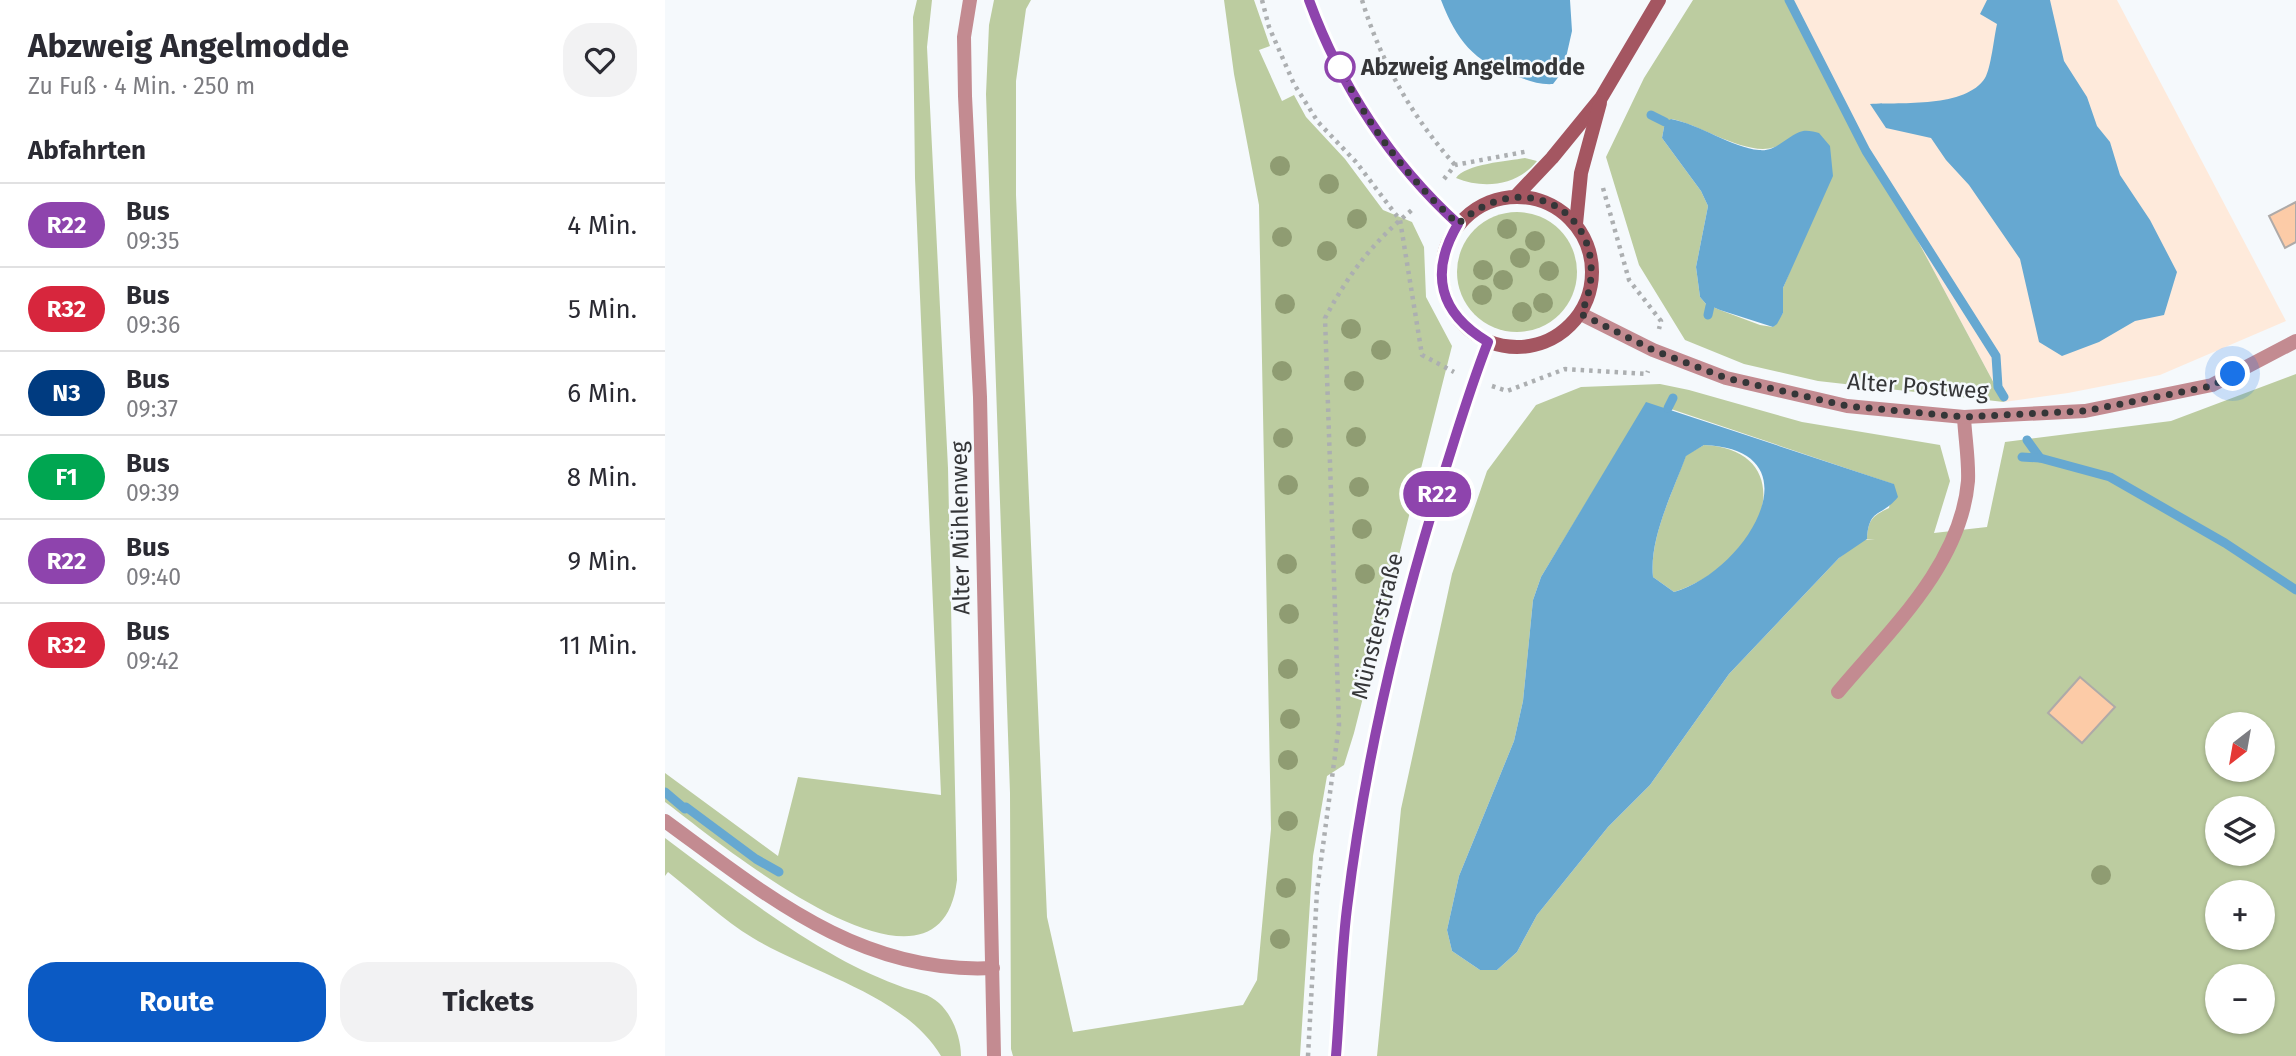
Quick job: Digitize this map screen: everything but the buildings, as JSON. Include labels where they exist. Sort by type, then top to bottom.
[{"type":"main road","points":[[1516,196],[1552,158],[1601,98],[1659,0]]},
{"type":"main road","points":[[1576,224],[1581,173],[1601,98]]},
{"type":"main road","points":[[1516,196],[1538,199],[1559,208],[1576,224],[1588,244],[1593,268],[1591,292],[1581,314],[1563,333],[1539,345],[1514,348],[1488,342],[1468,330],[1453,312],[1443,290],[1441,267],[1446,244],[1458,224],[1474,209],[1494,199],[1516,196]]},
{"type":"main road","name":"Münsterstraße","points":[[1336,1056],[1346,911],[1360,810],[1378,711],[1424,536],[1473,379],[1488,342]]},
{"type":"street","name":"Alter Mühlenweg","points":[[970,0],[964,37],[965,96],[979,397],[994,1056]]},
{"type":"street","points":[[1309,0],[1318,24],[1355,97],[1400,165],[1428,197],[1458,224]]},
{"type":"street","name":"Alter Postweg","points":[[1581,314],[1653,350],[1726,378],[1847,406],[1964,417],[2085,411],[2212,386],[2296,341]]},
{"type":"street","points":[[1839,692],[1928,585],[1955,532],[1968,481],[1964,417]]},
{"type":"street","points":[[665,821],[776,902],[815,926],[857,945],[923,963],[972,969],[993,968]]},
{"type":"path","points":[[1262,0],[1269,27],[1294,84],[1318,122],[1356,162],[1400,220],[1422,355],[1449,370],[1507,391],[1565,369],[1647,373],[1661,321],[1629,280],[1601,183],[1581,173]]},
{"type":"path","points":[[1362,0],[1371,28],[1397,85],[1428,134],[1455,164]]},
{"type":"path","points":[[1308,1056],[1317,891],[1339,725],[1325,318],[1347,277],[1385,232],[1428,197],[1455,164],[1533,150],[1552,158]]},
{"type":"shaded area","points":[[1789,0],[2117,0],[2286,321],[2160,375],[2004,402]]},
{"type":"green space","points":[[917,0],[932,0],[927,47],[948,468],[957,880],[942,921],[911,936],[870,931],[823,911],[775,882],[665,802],[665,773],[778,856],[798,777],[941,795],[915,178],[913,17]]},
{"type":"green space","points":[[994,0],[1031,0],[1026,9],[1016,81],[1016,195],[1047,917],[1073,1032],[1243,1005],[1257,980],[1271,829],[1259,205],[1234,74],[1224,0],[1254,0],[1270,46],[1259,50],[1282,101],[1294,95],[1306,117],[1345,159],[1383,210],[1412,222],[1424,247],[1426,297],[1452,346],[1354,733],[1344,765],[1327,776],[1313,856],[1300,1056],[1013,1056],[1010,793],[986,94],[989,25]]},
{"type":"green space","points":[[1693,0],[1789,0],[2004,402],[1818,381],[1744,364],[1685,340],[1639,265],[1606,157],[1644,78]],"holes":[[[1672,119],[1738,144],[1764,149],[1779,146],[1804,131],[1805,235],[1783,288],[1783,313],[1773,327],[1720,310],[1706,304],[1700,297],[1696,267],[1708,206],[1701,191],[1662,138],[1665,122]]]},
{"type":"green space","points":[[1525,158],[1537,161],[1511,180],[1478,184],[1456,178],[1477,166]]},
{"type":"green space","points":[[1517,212],[1540,217],[1559,230],[1572,249],[1577,272],[1572,295],[1559,314],[1540,327],[1517,332],[1494,327],[1475,314],[1462,295],[1457,272],[1462,249],[1475,230],[1494,217]]},
{"type":"green space","points":[[2296,374],[2296,1056],[1377,1056],[1401,809],[1452,574],[1487,471],[1536,405],[1581,387],[1660,384],[1802,422],[1940,445],[1950,481],[1934,533],[1987,527],[2005,442],[2171,421]],"holes":[[[1668,408],[1893,484],[1889,508],[1875,516],[1868,527],[1867,539],[1875,539],[1861,540],[1839,558],[1729,674],[1650,785],[1608,827],[1537,915],[1517,952],[1497,970],[1480,970],[1452,951],[1447,930],[1459,876],[1514,741],[1523,701],[1533,600],[1541,577],[1617,452]]]},
{"type":"green space","points":[[1704,445],[1727,449],[1744,457],[1756,468],[1762,483],[1763,499],[1759,517],[1737,552],[1708,576],[1674,592],[1653,577],[1658,531],[1686,455]]},
{"type":"green space","points":[[665,838],[814,944],[862,970],[935,1000],[952,1021],[960,1042],[961,1056],[941,1056],[925,1035],[881,1001],[753,938],[668,872],[665,876]]},
{"type":"water","points":[[1441,0],[1570,0],[1572,31],[1563,71],[1553,84],[1543,84],[1488,64],[1460,38]]},
{"type":"water","points":[[1987,0],[2050,0],[2064,61],[2087,97],[2097,126],[2110,142],[2120,175],[2150,220],[2177,272],[2164,315],[2135,321],[2099,342],[2062,356],[2039,342],[2020,259],[1969,185],[1946,160],[1931,138],[1886,128],[1870,104],[1932,102],[1976,88],[1987,73],[1997,24],[1980,14]]},
{"type":"water","points":[[1671,119],[1727,141],[1759,150],[1777,146],[1805,131],[1819,133],[1830,146],[1833,176],[1783,288],[1783,313],[1773,327],[1720,310],[1706,304],[1700,297],[1696,267],[1708,206],[1701,191],[1662,138],[1665,122]]},
{"type":"water","points":[[1646,402],[1894,484],[1898,497],[1873,517],[1867,539],[1839,558],[1729,674],[1650,785],[1608,827],[1537,915],[1517,952],[1497,970],[1480,970],[1452,951],[1447,930],[1459,876],[1514,741],[1523,701],[1533,600],[1541,577]],"holes":[[[1704,445],[1739,452],[1758,467],[1764,488],[1759,513],[1746,538],[1725,561],[1701,580],[1674,592],[1653,577],[1653,562],[1658,531],[1686,456]]]},
{"type":"waterway","points":[[1789,0],[1866,151],[1996,356],[1998,387],[2004,397]]},
{"type":"waterway","points":[[1564,67],[1570,71]]},
{"type":"waterway","points":[[1651,115],[1665,122]]},
{"type":"waterway","points":[[1708,315],[1710,306]]},
{"type":"waterway","points":[[1668,408],[1673,398]]},
{"type":"waterway","points":[[2027,440],[2040,458],[2110,477],[2225,543],[2296,590]]},
{"type":"waterway","points":[[2022,457],[2040,458]]},
{"type":"waterway","points":[[665,792],[685,809]]},
{"type":"waterway","points":[[686,807],[756,859],[779,872]]},
{"type":"bus line","name":"R22","points":[[1309,0],[1318,24],[1355,97],[1400,165],[1428,197],[1458,224],[1446,244],[1441,267],[1443,290],[1453,312],[1468,330],[1488,342],[1473,379],[1424,536],[1378,711],[1360,810],[1346,911],[1336,1056]]},
{"type":"place","name":"Abzweig Angelmodde","points":[[1340,67]]},
{"type":"route","points":[[1340,67],[1355,97],[1400,165],[1428,197],[1458,224],[1474,209],[1494,199],[1516,196],[1538,199],[1559,208],[1576,224],[1588,244],[1593,268],[1591,292],[1581,314],[1653,350],[1726,378],[1847,406],[1964,417],[2085,411],[2212,386],[2233,374]]}]
